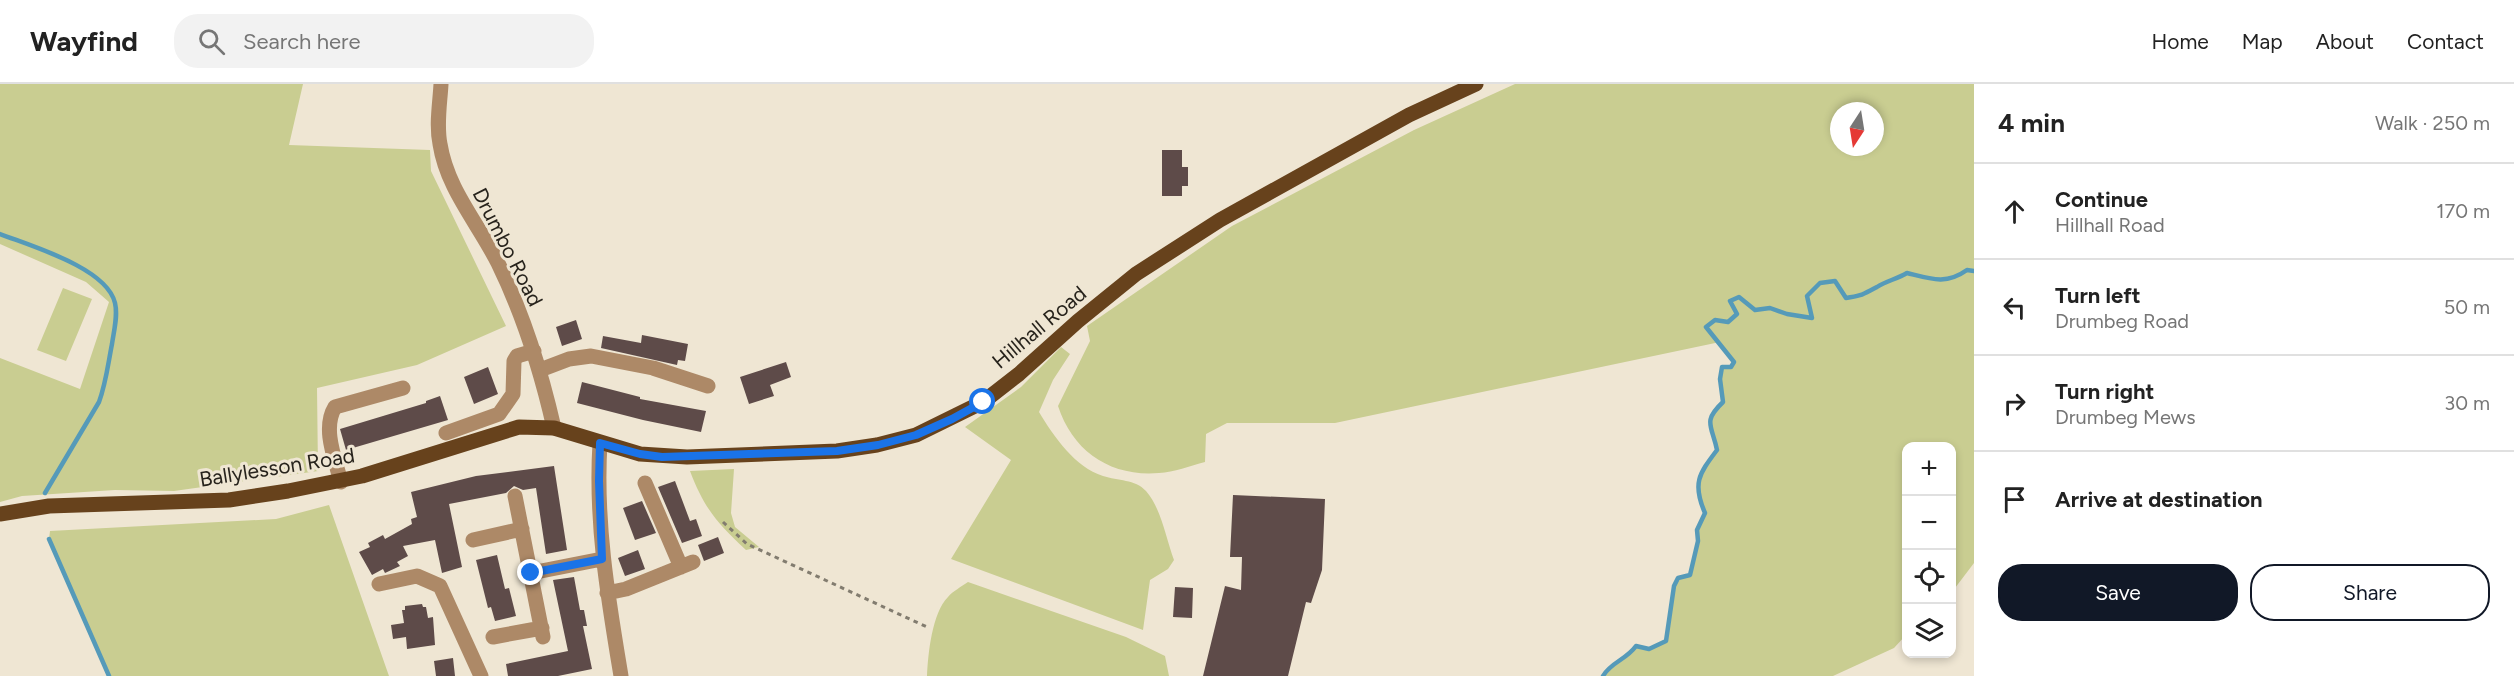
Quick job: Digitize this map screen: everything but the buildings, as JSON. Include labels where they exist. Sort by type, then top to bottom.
[{"type":"main road","name":"Hillhall Road","points":[[554,428],[640,454],[687,457],[837,451],[878,445],[916,435],[983,402],[1136,274],[1220,220],[1410,114],[1476,84]]},
{"type":"main road","name":"Ballylesson Road","points":[[0,514],[48,506],[229,500],[341,482],[492,434],[519,428],[554,428]]},
{"type":"street","name":"Drumbo Road","points":[[441,84],[439,141],[445,167],[497,262],[534,351],[554,428]]},
{"type":"street","points":[[446,433],[499,414],[513,394],[514,361],[518,356],[534,351]]},
{"type":"street","points":[[540,370],[569,359],[591,356],[652,368],[708,386]]},
{"type":"street","points":[[341,482],[330,435],[329,417],[335,407],[403,388]]},
{"type":"street","points":[[600,443],[599,492],[602,559],[621,676]]},
{"type":"street","points":[[607,592],[626,589],[687,564],[645,483]]},
{"type":"street","points":[[493,637],[543,632],[515,496]]},
{"type":"street","points":[[473,540],[522,529]]},
{"type":"street","points":[[531,573],[602,559]]},
{"type":"street","points":[[379,584],[417,576],[440,586],[481,676]]},
{"type":"path","points":[[723,522],[747,544],[927,627]]},
{"type":"green space","points":[[0,84],[303,84],[289,145],[430,150],[431,171],[506,326],[417,365],[317,388],[318,471],[174,491],[115,490],[22,496],[0,502],[0,358],[80,389],[109,302],[86,282],[0,244]]},
{"type":"green space","points":[[1515,84],[1974,84],[1974,563],[1956,587],[1956,442],[1902,442],[1902,639],[1894,648],[1833,676],[1603,676],[1610,667],[1628,655],[1636,646],[1649,649],[1666,641],[1674,586],[1678,578],[1690,574],[1698,541],[1697,530],[1705,513],[1699,494],[1699,479],[1717,450],[1710,424],[1712,415],[1723,402],[1720,379],[1722,367],[1731,367],[1734,362],[1720,342],[1335,423],[1227,423],[1206,434],[1205,462],[1165,472],[1141,473],[1110,466],[1096,458],[1073,436],[1058,406],[1090,341],[1087,326],[1232,226],[1414,130]]},
{"type":"green space","points":[[63,288],[92,299],[66,361],[37,350]]},
{"type":"green space","points":[[1061,347],[1070,354],[1053,380],[1039,412],[1058,441],[1083,466],[1103,476],[1137,484],[1146,491],[1159,515],[1174,560],[1168,569],[1150,580],[1143,630],[951,559],[1011,460],[965,427],[1021,387]]},
{"type":"green space","points":[[734,469],[731,513],[735,527],[759,547],[746,550],[727,531],[706,505],[690,471]]},
{"type":"green space","points":[[329,505],[389,676],[109,676],[49,539],[50,531],[276,519]]},
{"type":"green space","points":[[968,582],[1126,637],[1165,656],[1169,676],[927,676],[930,646],[938,613],[950,595]]},
{"type":"waterway","points":[[0,234],[48,252],[83,269],[109,290],[115,303],[115,328],[99,402],[45,493]]},
{"type":"waterway","points":[[1603,676],[1610,667],[1628,655],[1636,646],[1649,649],[1666,641],[1674,586],[1678,578],[1690,575],[1698,541],[1697,530],[1705,513],[1699,494],[1699,479],[1717,450],[1710,424],[1712,414],[1723,402],[1720,379],[1722,367],[1731,367],[1734,362],[1706,327],[1715,320],[1728,322],[1737,314],[1730,301],[1739,297],[1755,310],[1770,308],[1787,314],[1812,318],[1807,296],[1820,283],[1835,281],[1846,298],[1862,294],[1907,273],[1945,279],[1967,270],[1974,271]]},
{"type":"waterway","points":[[49,539],[109,676]]},
{"type":"route","points":[[531,573],[602,559],[600,443],[640,454],[662,457],[837,451],[878,445],[916,435],[983,402]]}]
